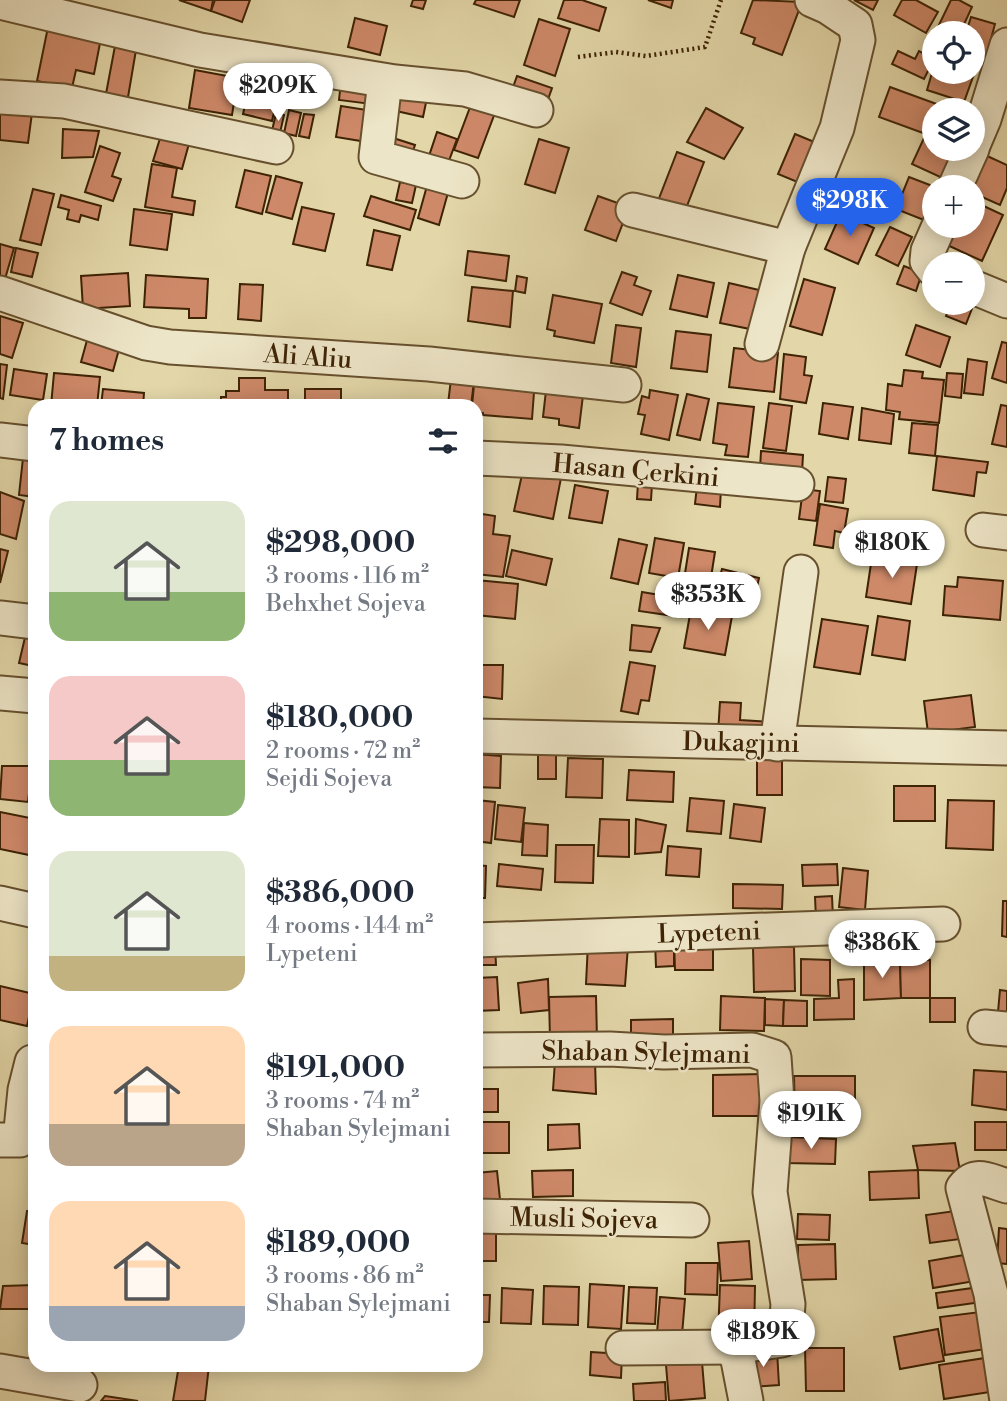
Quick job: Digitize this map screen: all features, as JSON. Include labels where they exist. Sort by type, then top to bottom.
[{"type":"street","points":[[762,344],[788,248],[837,128],[858,40],[855,25],[812,0]]},
{"type":"street","points":[[0,2],[200,50],[386,81],[465,89],[536,110]]},
{"type":"street","points":[[985,132],[1007,45]]},
{"type":"street","points":[[386,81],[376,157],[462,181]]},
{"type":"street","points":[[0,97],[64,101],[275,147]]},
{"type":"street","points":[[633,210],[788,248]]},
{"type":"street","points":[[985,291],[1007,301]]},
{"type":"street","name":"Ali Aliu","points":[[0,293],[146,344],[429,364],[624,384]]},
{"type":"street","points":[[0,440],[28,443]]},
{"type":"street","name":"Hasan Çerkini","points":[[483,458],[561,462],[797,484]]},
{"type":"street","points":[[777,744],[801,572]]},
{"type":"street","points":[[0,618],[28,621]]},
{"type":"street","points":[[0,693],[28,695]]},
{"type":"street","name":"Dukagjini","points":[[483,736],[1007,748]]},
{"type":"street","points":[[0,903],[28,909]]},
{"type":"street","name":"Lypeteni","points":[[483,940],[943,924]]},
{"type":"street","name":"Shaban Sylejmani","points":[[483,1050],[752,1050],[774,1057],[777,1101],[770,1192],[788,1304],[786,1330],[782,1340],[732,1347],[623,1348]]},
{"type":"street","points":[[0,1140],[20,1140],[28,1078]]},
{"type":"street","points":[[1007,1186],[976,1177],[970,1179],[963,1188],[991,1294],[1007,1401]]},
{"type":"street","name":"Musli Sojeva","points":[[483,1216],[692,1220]]},
{"type":"street","points":[[732,1347],[738,1360],[746,1401]]},
{"type":"street","points":[[0,1371],[80,1385]]},
{"type":"path","points":[[578,57],[616,52],[661,55],[705,47],[721,0]]},
{"type":"building","points":[[179,0],[213,0],[211,11]]},
{"type":"building","points":[[215,0],[250,0],[242,22],[211,11]]},
{"type":"building","points":[[413,0],[426,0],[423,9],[411,6]]},
{"type":"building","points":[[476,0],[520,0],[514,17],[474,4]]},
{"type":"building","points":[[564,0],[582,0],[606,8],[599,31],[558,18]]},
{"type":"building","points":[[648,0],[673,0],[671,8]]},
{"type":"building","points":[[753,0],[802,2],[782,55],[753,44],[755,38],[741,33]]},
{"type":"building","points":[[854,0],[878,0],[873,10]]},
{"type":"building","points":[[902,0],[916,0],[938,12],[933,21],[922,21],[922,31],[894,15]]},
{"type":"building","points":[[951,0],[959,0],[972,7],[966,21],[941,21]]},
{"type":"building","points":[[355,18],[387,26],[380,55],[348,47]]},
{"type":"building","points":[[539,19],[570,29],[555,76],[524,65]]},
{"type":"building","points":[[985,21],[995,24],[985,61]]},
{"type":"building","points":[[48,27],[101,38],[94,74],[76,70],[72,88],[37,81]]},
{"type":"building","points":[[115,46],[136,50],[127,103],[105,99]]},
{"type":"building","points":[[898,51],[915,59],[919,51],[922,53],[922,78],[892,64]]},
{"type":"building","points":[[195,70],[238,78],[232,115],[189,108]]},
{"type":"building","points":[[517,76],[552,88],[546,105],[511,93]]},
{"type":"building","points":[[341,81],[373,85],[371,104],[339,100]]},
{"type":"building","points":[[250,84],[279,91],[272,121],[243,114]]},
{"type":"building","points":[[929,84],[970,84],[965,98],[952,98],[927,90]]},
{"type":"building","points":[[393,85],[428,93],[423,117],[387,109]]},
{"type":"building","points":[[890,87],[922,99],[922,133],[879,117]]},
{"type":"building","points":[[472,102],[496,110],[478,158],[454,150]]},
{"type":"building","points":[[341,106],[373,111],[367,142],[336,137]]},
{"type":"building","points":[[706,108],[743,128],[724,159],[687,142]]},
{"type":"building","points":[[0,109],[32,113],[28,143],[0,140]]},
{"type":"building","points":[[289,110],[301,113],[296,136],[284,133]]},
{"type":"building","points":[[276,113],[284,115],[280,133],[272,131]]},
{"type":"building","points":[[304,114],[314,115],[309,138],[299,136]]},
{"type":"building","points":[[63,129],[99,131],[93,157],[62,158]]},
{"type":"building","points":[[162,132],[190,140],[182,169],[153,161]]},
{"type":"building","points":[[437,132],[457,139],[447,166],[428,159]]},
{"type":"building","points":[[795,134],[824,146],[807,186],[778,174]]},
{"type":"building","points":[[387,136],[415,145],[410,160],[382,151]]},
{"type":"building","points":[[539,139],[569,148],[555,193],[525,184]]},
{"type":"building","points":[[922,142],[922,161],[960,161],[954,175],[936,175],[912,164]]},
{"type":"building","points":[[100,146],[120,153],[112,176],[121,179],[113,201],[85,192]]},
{"type":"building","points":[[677,152],[704,162],[685,211],[658,201]]},
{"type":"building","points":[[985,155],[1007,165],[1007,188],[1000,205],[985,198],[985,175],[978,175],[985,161]]},
{"type":"building","points":[[152,164],[177,168],[172,197],[195,201],[193,215],[145,207]]},
{"type":"building","points":[[245,170],[271,176],[262,214],[236,207]]},
{"type":"building","points":[[430,175],[451,182],[439,225],[418,218]]},
{"type":"building","points":[[276,176],[302,183],[292,219],[266,212]]},
{"type":"building","points":[[909,177],[922,182],[922,219],[896,209]]},
{"type":"building","points":[[400,182],[416,185],[412,203],[396,200]]},
{"type":"building","points":[[33,189],[54,194],[41,245],[20,240]]},
{"type":"building","points":[[61,195],[101,206],[98,220],[81,215],[79,222],[67,219],[69,210],[58,207]]},
{"type":"building","points":[[371,196],[416,210],[410,230],[364,216]]},
{"type":"building","points":[[598,196],[629,207],[616,241],[585,230]]},
{"type":"building","points":[[302,207],[334,214],[325,251],[293,244]]},
{"type":"building","points":[[985,207],[1003,215],[985,254],[985,252],[962,252],[945,244],[948,238],[985,238]]},
{"type":"building","points":[[134,209],[172,214],[167,250],[130,245]]},
{"type":"building","points":[[841,213],[874,228],[858,264],[825,249]]},
{"type":"building","points":[[890,227],[912,237],[898,266],[876,255]]},
{"type":"building","points":[[374,230],[400,236],[392,270],[367,265]]},
{"type":"building","points":[[0,244],[14,248],[5,279],[0,278]]},
{"type":"building","points":[[16,248],[38,253],[32,277],[11,272]]},
{"type":"building","points":[[468,251],[509,256],[506,281],[465,275]]},
{"type":"building","points":[[904,266],[922,273],[916,291],[897,284]]},
{"type":"building","points":[[622,272],[637,277],[634,285],[651,291],[642,315],[610,303]]},
{"type":"building","points":[[128,273],[130,306],[83,309],[81,276]]},
{"type":"building","points":[[146,275],[208,279],[206,318],[189,318],[189,309],[144,307]]},
{"type":"building","points":[[678,275],[714,283],[707,317],[670,309]]},
{"type":"building","points":[[517,276],[527,278],[525,293],[515,291]]},
{"type":"building","points":[[804,279],[835,288],[822,335],[790,326]]},
{"type":"building","points":[[729,283],[759,290],[750,329],[720,323]]},
{"type":"building","points":[[240,284],[263,285],[261,321],[238,319]]},
{"type":"building","points":[[472,287],[513,291],[510,327],[468,321]]},
{"type":"building","points":[[553,295],[602,304],[594,343],[554,336],[555,331],[547,329]]},
{"type":"building","points":[[946,315],[970,315],[966,324]]},
{"type":"building","points":[[0,316],[23,323],[12,358],[0,354]]},
{"type":"building","points":[[616,325],[641,328],[636,367],[611,363]]},
{"type":"building","points":[[916,325],[950,337],[940,367],[906,355]]},
{"type":"building","points":[[676,331],[711,335],[707,372],[671,368]]},
{"type":"building","points":[[89,333],[121,342],[113,371],[81,362]]},
{"type":"building","points":[[1002,342],[1007,343],[1007,383],[992,378]]},
{"type":"building","points":[[734,348],[778,353],[774,392],[729,387]]},
{"type":"building","points":[[784,354],[806,357],[804,375],[812,376],[806,403],[780,399]]},
{"type":"building","points":[[968,359],[987,362],[983,395],[964,393]]},
{"type":"building","points":[[0,364],[7,365],[3,399],[0,398]]},
{"type":"building","points":[[14,369],[47,374],[43,399],[10,395]]},
{"type":"building","points":[[904,370],[923,372],[922,378],[944,380],[939,423],[899,419],[900,412],[886,410],[888,384],[902,386]]},
{"type":"building","points":[[54,373],[100,377],[98,399],[52,399]]},
{"type":"building","points":[[947,373],[963,374],[961,398],[945,396]]},
{"type":"building","points":[[475,374],[535,379],[532,419],[483,415],[483,399],[473,399]]},
{"type":"building","points":[[239,378],[265,378],[265,390],[288,390],[288,399],[221,399],[226,397],[226,391],[239,391]]},
{"type":"building","points":[[451,379],[474,381],[472,399],[449,399]]},
{"type":"building","points":[[547,382],[584,387],[579,428],[559,425],[559,419],[543,417]]},
{"type":"building","points":[[103,389],[144,393],[144,399],[102,399]]},
{"type":"building","points":[[305,389],[341,389],[341,399],[305,399]]},
{"type":"building","points":[[650,390],[678,395],[669,440],[641,434],[645,415],[638,414],[642,396],[649,398]]},
{"type":"building","points":[[687,394],[709,399],[700,440],[677,435]]},
{"type":"building","points":[[718,403],[754,407],[748,457],[725,455],[727,445],[713,443]]},
{"type":"building","points":[[769,403],[792,406],[786,451],[763,448]]},
{"type":"building","points":[[823,403],[853,407],[848,439],[819,434]]},
{"type":"building","points":[[1001,405],[1007,406],[1007,447],[992,444]]},
{"type":"building","points":[[862,408],[894,414],[891,444],[859,440]]},
{"type":"building","points":[[912,423],[938,425],[935,456],[909,453]]},
{"type":"building","points":[[761,451],[803,455],[802,473],[760,469]]},
{"type":"building","points":[[937,456],[988,462],[986,473],[977,472],[974,496],[933,490]]},
{"type":"building","points":[[23,458],[28,458],[28,496],[19,495]]},
{"type":"building","points":[[523,470],[561,478],[553,519],[514,511]]},
{"type":"building","points":[[828,477],[846,479],[843,503],[825,501]]},
{"type":"building","points":[[638,482],[652,484],[651,500],[637,499]]},
{"type":"building","points":[[575,485],[608,491],[602,523],[569,518]]},
{"type":"building","points":[[697,486],[721,488],[720,507],[695,504]]},
{"type":"building","points":[[803,489],[820,491],[816,521],[799,519]]},
{"type":"building","points":[[0,492],[24,501],[16,539],[0,534]]},
{"type":"building","points":[[820,504],[848,509],[844,533],[835,531],[833,548],[814,545]]},
{"type":"building","points":[[483,514],[495,516],[493,534],[510,536],[503,577],[483,575]]},
{"type":"building","points":[[655,538],[684,543],[678,578],[649,573]]},
{"type":"building","points":[[619,539],[647,545],[638,584],[611,578]]},
{"type":"building","points":[[689,548],[715,552],[709,590],[683,586]]},
{"type":"building","points":[[0,549],[8,551],[0,583]]},
{"type":"building","points":[[512,550],[552,559],[546,585],[506,576]]},
{"type":"building","points":[[872,557],[917,564],[911,604],[866,597]]},
{"type":"building","points":[[722,569],[759,578],[754,600],[716,590]]},
{"type":"building","points":[[958,577],[1003,581],[1000,620],[943,615],[945,586],[957,587]]},
{"type":"building","points":[[483,581],[518,584],[515,619],[483,616]]},
{"type":"building","points":[[642,592],[684,599],[681,617],[639,611]]},
{"type":"building","points":[[691,609],[732,616],[725,655],[684,648]]},
{"type":"building","points":[[878,616],[910,621],[905,660],[872,655]]},
{"type":"building","points":[[822,619],[868,626],[860,674],[814,667]]},
{"type":"building","points":[[632,625],[660,628],[651,652],[630,650]]},
{"type":"building","points":[[27,629],[28,629],[28,665],[19,663]]},
{"type":"building","points":[[630,662],[655,666],[649,701],[641,700],[638,714],[621,711]]},
{"type":"building","points":[[483,665],[503,665],[502,699],[483,697]]},
{"type":"building","points":[[971,695],[975,727],[928,733],[924,701]]},
{"type":"building","points":[[720,702],[741,703],[740,720],[772,722],[771,737],[718,733]]},
{"type":"building","points":[[538,752],[556,752],[556,779],[538,779]]},
{"type":"building","points":[[483,755],[501,756],[500,788],[483,787]]},
{"type":"building","points":[[757,757],[782,757],[782,795],[757,795]]},
{"type":"building","points":[[568,758],[603,759],[602,798],[566,797]]},
{"type":"building","points":[[2,766],[28,766],[28,802],[0,799]]},
{"type":"building","points":[[629,770],[674,772],[673,802],[627,800]]},
{"type":"building","points":[[894,786],[935,786],[935,821],[894,821]]},
{"type":"building","points":[[690,798],[724,801],[721,834],[687,831]]},
{"type":"building","points":[[948,800],[994,801],[993,850],[946,848]]},
{"type":"building","points":[[483,801],[495,802],[491,843],[483,842]]},
{"type":"building","points":[[734,804],[765,808],[761,842],[730,838]]},
{"type":"building","points":[[498,805],[525,808],[521,842],[495,839]]},
{"type":"building","points":[[0,812],[28,818],[28,855],[0,849]]},
{"type":"building","points":[[600,819],[629,820],[629,857],[598,856]]},
{"type":"building","points":[[636,819],[666,825],[661,852],[635,854]]},
{"type":"building","points":[[524,823],[548,825],[547,856],[522,855]]},
{"type":"building","points":[[556,845],[594,845],[593,883],[555,882]]},
{"type":"building","points":[[668,846],[701,849],[699,877],[666,875]]},
{"type":"building","points":[[499,864],[543,869],[541,890],[497,886]]},
{"type":"building","points":[[837,864],[838,885],[803,886],[802,865]]},
{"type":"building","points":[[483,866],[486,866],[483,898]]},
{"type":"building","points":[[843,868],[868,871],[865,910],[839,907]]},
{"type":"building","points":[[733,884],[783,885],[782,909],[733,908]]},
{"type":"building","points":[[832,896],[833,919],[816,919],[815,897]]},
{"type":"building","points":[[1003,901],[1007,901],[1007,937],[1002,936]]},
{"type":"building","points":[[713,940],[713,970],[675,970],[674,941]]},
{"type":"building","points":[[655,941],[674,941],[674,966],[656,967]]},
{"type":"building","points":[[588,943],[628,946],[625,986],[586,984]]},
{"type":"building","points":[[495,945],[496,965],[483,965],[483,946]]},
{"type":"building","points":[[753,947],[794,947],[795,991],[754,992]]},
{"type":"building","points":[[801,959],[830,960],[830,996],[801,995]]},
{"type":"building","points":[[864,960],[900,960],[901,998],[864,1000]]},
{"type":"building","points":[[900,960],[930,960],[930,998],[901,998]]},
{"type":"building","points":[[497,977],[499,1010],[483,1011],[483,978]]},
{"type":"building","points":[[548,979],[549,1010],[521,1013],[518,983]]},
{"type":"building","points":[[854,979],[854,1019],[814,1020],[814,999],[839,998],[838,980]]},
{"type":"building","points":[[0,986],[28,993],[27,1026],[0,1020]]},
{"type":"building","points":[[1000,990],[1007,991],[1007,1024],[997,1023]]},
{"type":"building","points":[[596,996],[597,1040],[550,1040],[549,997]]},
{"type":"building","points":[[721,996],[765,998],[764,1031],[720,1030]]},
{"type":"building","points":[[930,998],[955,998],[955,1022],[930,1022]]},
{"type":"building","points":[[765,999],[784,1000],[783,1026],[765,1025]]},
{"type":"building","points":[[784,1000],[807,1001],[807,1026],[783,1026]]},
{"type":"building","points":[[673,1019],[673,1041],[631,1042],[631,1020]]},
{"type":"building","points":[[555,1061],[595,1061],[596,1094],[553,1090]]},
{"type":"building","points":[[974,1070],[1007,1072],[1007,1110],[972,1105]]},
{"type":"building","points":[[767,1074],[767,1116],[713,1116],[713,1075]]},
{"type":"building","points":[[794,1076],[855,1076],[855,1116],[795,1116]]},
{"type":"building","points":[[483,1089],[498,1089],[498,1112],[483,1112]]},
{"type":"building","points":[[483,1122],[509,1122],[509,1153],[483,1153]]},
{"type":"building","points":[[975,1122],[1007,1122],[1007,1150],[975,1150]]},
{"type":"building","points":[[579,1124],[580,1148],[548,1150],[548,1125]]},
{"type":"building","points":[[787,1137],[836,1139],[835,1164],[786,1163]]},
{"type":"building","points":[[955,1143],[960,1171],[918,1170],[913,1146]]},
{"type":"building","points":[[573,1170],[573,1196],[533,1197],[532,1171]]},
{"type":"building","points":[[918,1170],[919,1198],[870,1200],[869,1172]]},
{"type":"building","points":[[497,1171],[501,1209],[483,1206],[483,1172]]},
{"type":"building","points":[[962,1210],[968,1238],[930,1243],[926,1215]]},
{"type":"building","points":[[27,1211],[28,1211],[28,1244],[22,1243]]},
{"type":"building","points":[[798,1214],[830,1215],[829,1240],[797,1239]]},
{"type":"building","points":[[483,1224],[496,1224],[496,1261],[483,1261]]},
{"type":"building","points":[[999,1228],[1007,1229],[1007,1264],[997,1263]]},
{"type":"building","points":[[749,1241],[752,1279],[721,1281],[718,1243]]},
{"type":"building","points":[[835,1244],[836,1279],[798,1280],[798,1245]]},
{"type":"building","points":[[970,1254],[975,1281],[933,1288],[929,1261]]},
{"type":"building","points":[[686,1263],[718,1263],[717,1295],[685,1294]]},
{"type":"building","points":[[590,1284],[624,1286],[621,1329],[588,1327]]},
{"type":"building","points":[[28,1285],[28,1309],[0,1309],[3,1286]]},
{"type":"building","points":[[720,1285],[755,1286],[754,1338],[718,1337]]},
{"type":"building","points":[[544,1286],[579,1287],[578,1325],[543,1324]]},
{"type":"building","points":[[629,1287],[657,1288],[655,1324],[627,1323]]},
{"type":"building","points":[[980,1287],[982,1302],[938,1308],[936,1293]]},
{"type":"building","points":[[502,1288],[533,1290],[531,1324],[501,1323]]},
{"type":"building","points":[[483,1295],[490,1295],[489,1322],[483,1322]]},
{"type":"building","points":[[660,1297],[685,1299],[682,1335],[657,1333]]},
{"type":"building","points":[[980,1312],[986,1349],[945,1355],[940,1317]]},
{"type":"building","points":[[938,1329],[944,1361],[900,1369],[894,1337]]},
{"type":"building","points":[[805,1348],[844,1348],[844,1391],[806,1391]]},
{"type":"building","points":[[777,1351],[779,1385],[750,1387],[748,1353]]},
{"type":"building","points":[[591,1352],[622,1354],[621,1378],[590,1375]]},
{"type":"building","points":[[985,1358],[990,1392],[944,1399],[939,1365]]},
{"type":"building","points":[[702,1362],[705,1398],[669,1401],[666,1365]]},
{"type":"building","points":[[178,1372],[208,1372],[205,1401],[173,1401]]},
{"type":"building","points":[[665,1382],[666,1401],[634,1401],[633,1384]]},
{"type":"building","points":[[105,1396],[138,1401],[101,1401]]}]
